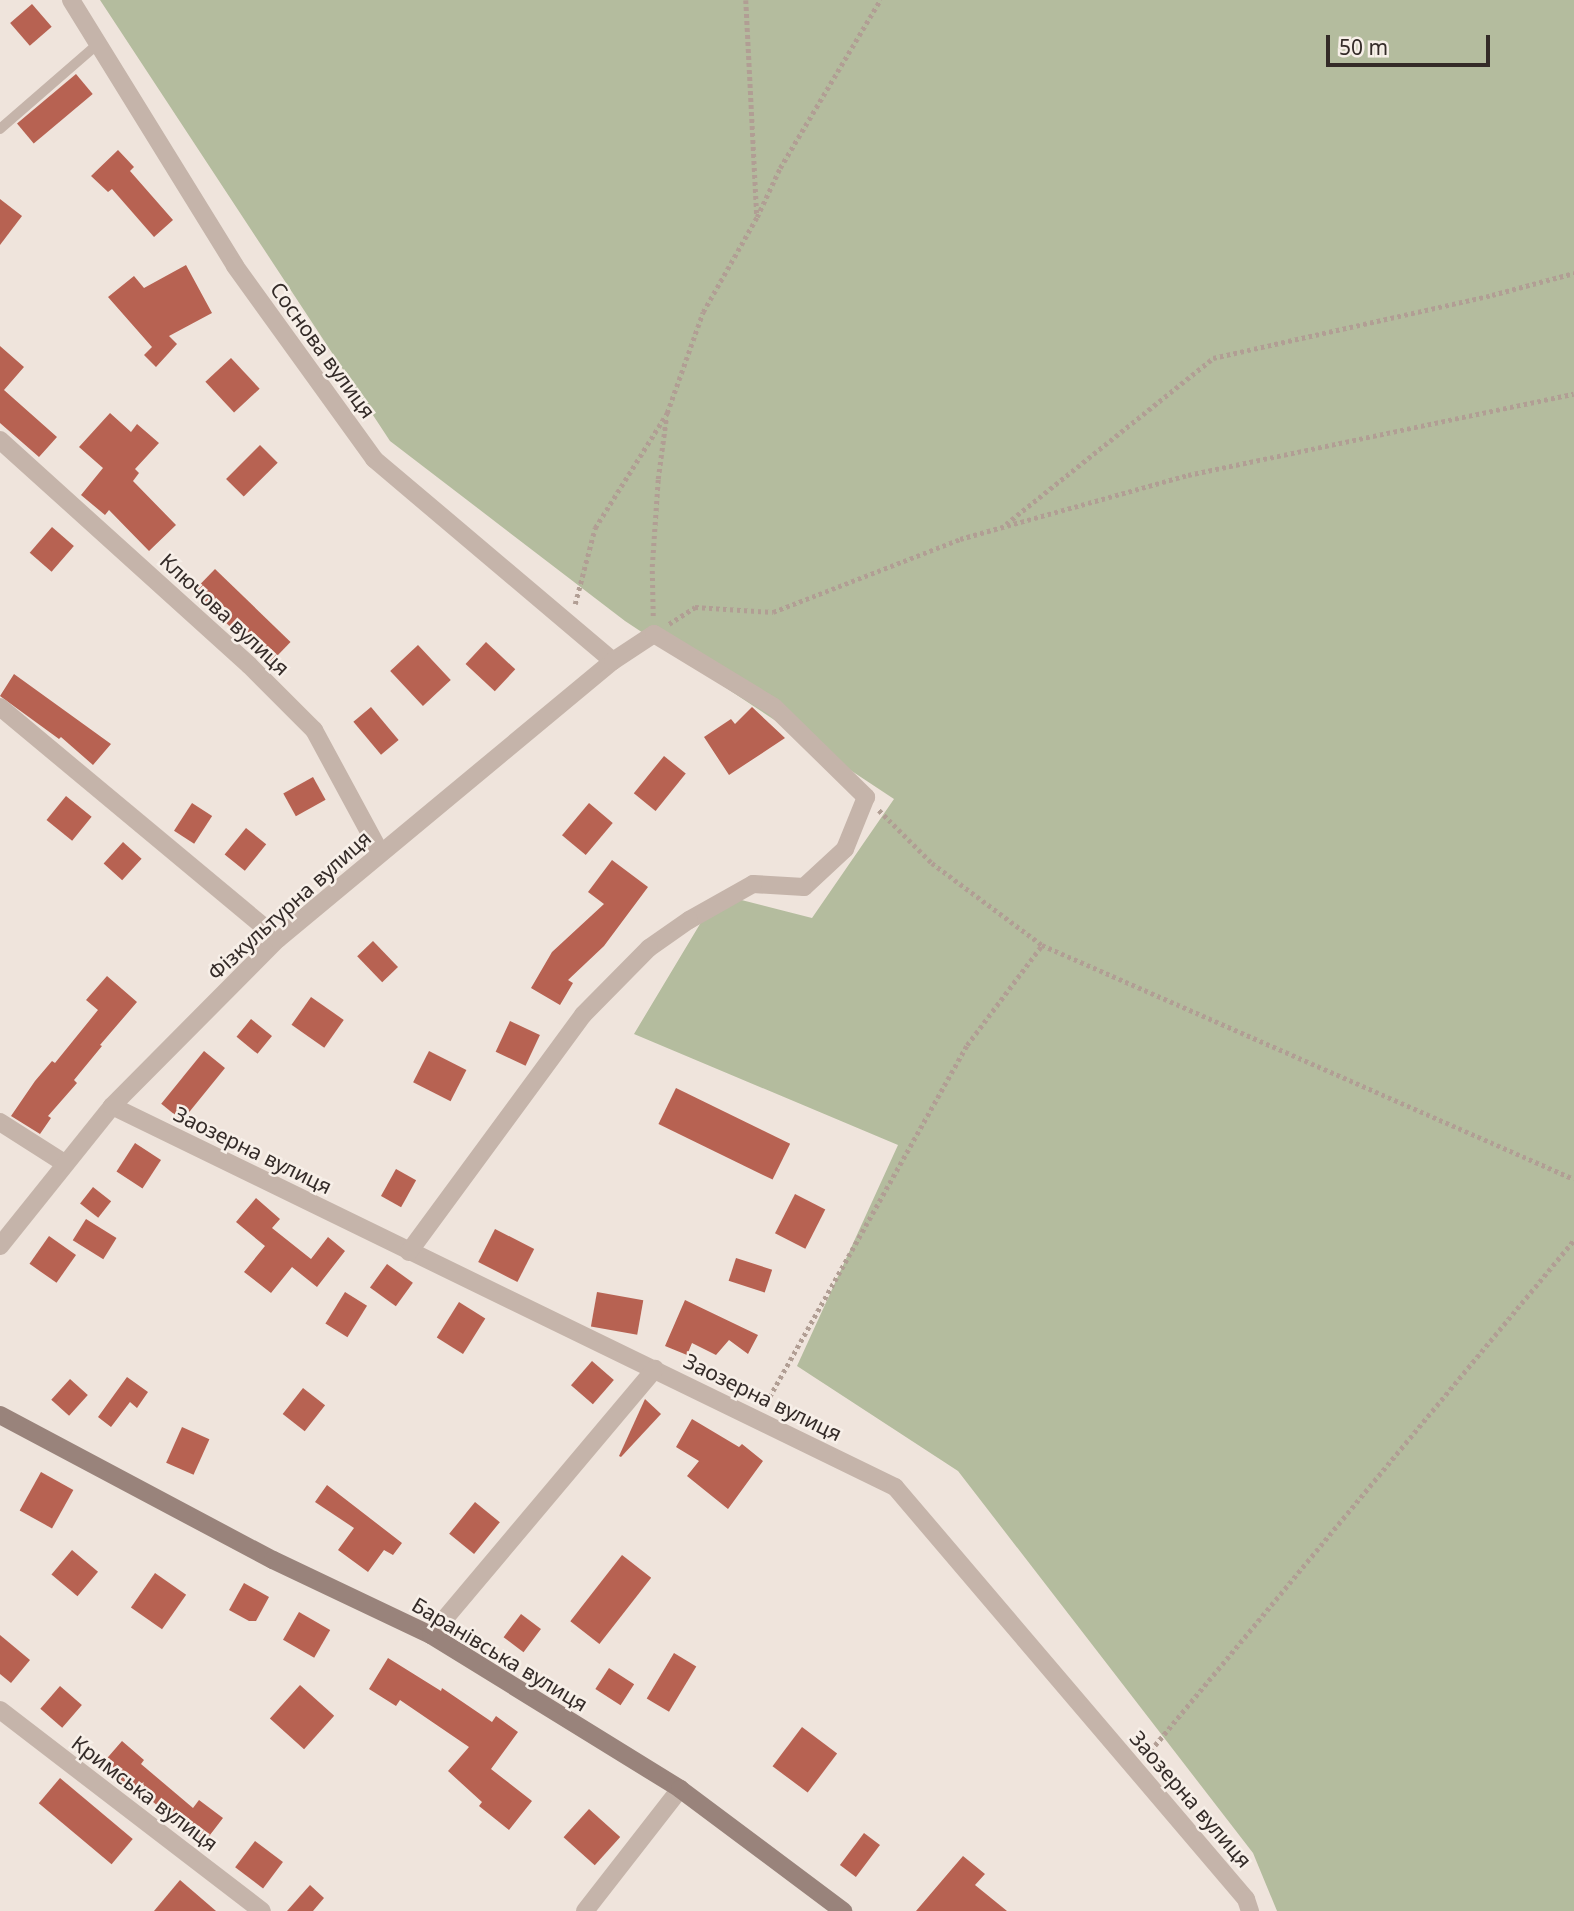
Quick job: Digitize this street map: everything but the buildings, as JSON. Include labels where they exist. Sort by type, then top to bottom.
[{"type":"main road","name":"Баранівська вулиця","points":[[0,1415],[273,1560],[431,1634],[680,1789],[843,1911]]},
{"type":"street","name":"Соснова вулиця","points":[[71,0],[100,41],[236,266],[374,460],[613,661]]},
{"type":"street","name":"Ключова вулиця","points":[[0,440],[250,665],[314,730],[380,852]]},
{"type":"street","name":"Фізкультурна вулиця","points":[[0,1246],[112,1106],[278,939],[613,661],[654,634]]},
{"type":"street","points":[[410,1252],[583,1015],[649,948],[689,920],[753,884],[804,887],[845,849],[866,797],[774,708],[654,634]]},
{"type":"street","points":[[0,706],[278,939]]},
{"type":"street","name":"Заозерна вулиця","points":[[112,1106],[895,1487],[1246,1899],[1251,1911]]},
{"type":"street","points":[[0,1122],[64,1163]]},
{"type":"street","points":[[431,1634],[654,1369]]},
{"type":"street","name":"Кримська вулиця","points":[[0,1710],[262,1911]]},
{"type":"street","points":[[585,1911],[680,1789]]},
{"type":"lane","points":[[0,129],[100,41]]},
{"type":"path","points":[[746,0],[757,217]]},
{"type":"path","points":[[654,634],[652,567],[658,480],[667,414],[703,312],[757,217],[780,168],[880,0]]},
{"type":"path","points":[[1003,527],[1213,358],[1492,295],[1574,273]]},
{"type":"path","points":[[654,634],[695,607],[773,612],[960,539],[1188,475],[1574,394]]},
{"type":"path","points":[[569,625],[595,528],[667,414]]},
{"type":"path","points":[[866,797],[932,863],[1042,945],[1574,1179]]},
{"type":"path","points":[[757,1419],[967,1045],[1042,945]]},
{"type":"path","points":[[1135,1769],[1574,1240]]},
{"type":"green space","points":[[100,0],[1574,0],[1574,1911],[1277,1911],[1253,1853],[958,1471],[797,1366],[898,1145],[634,1034],[718,894],[812,918],[894,799],[625,621],[390,441]]}]
